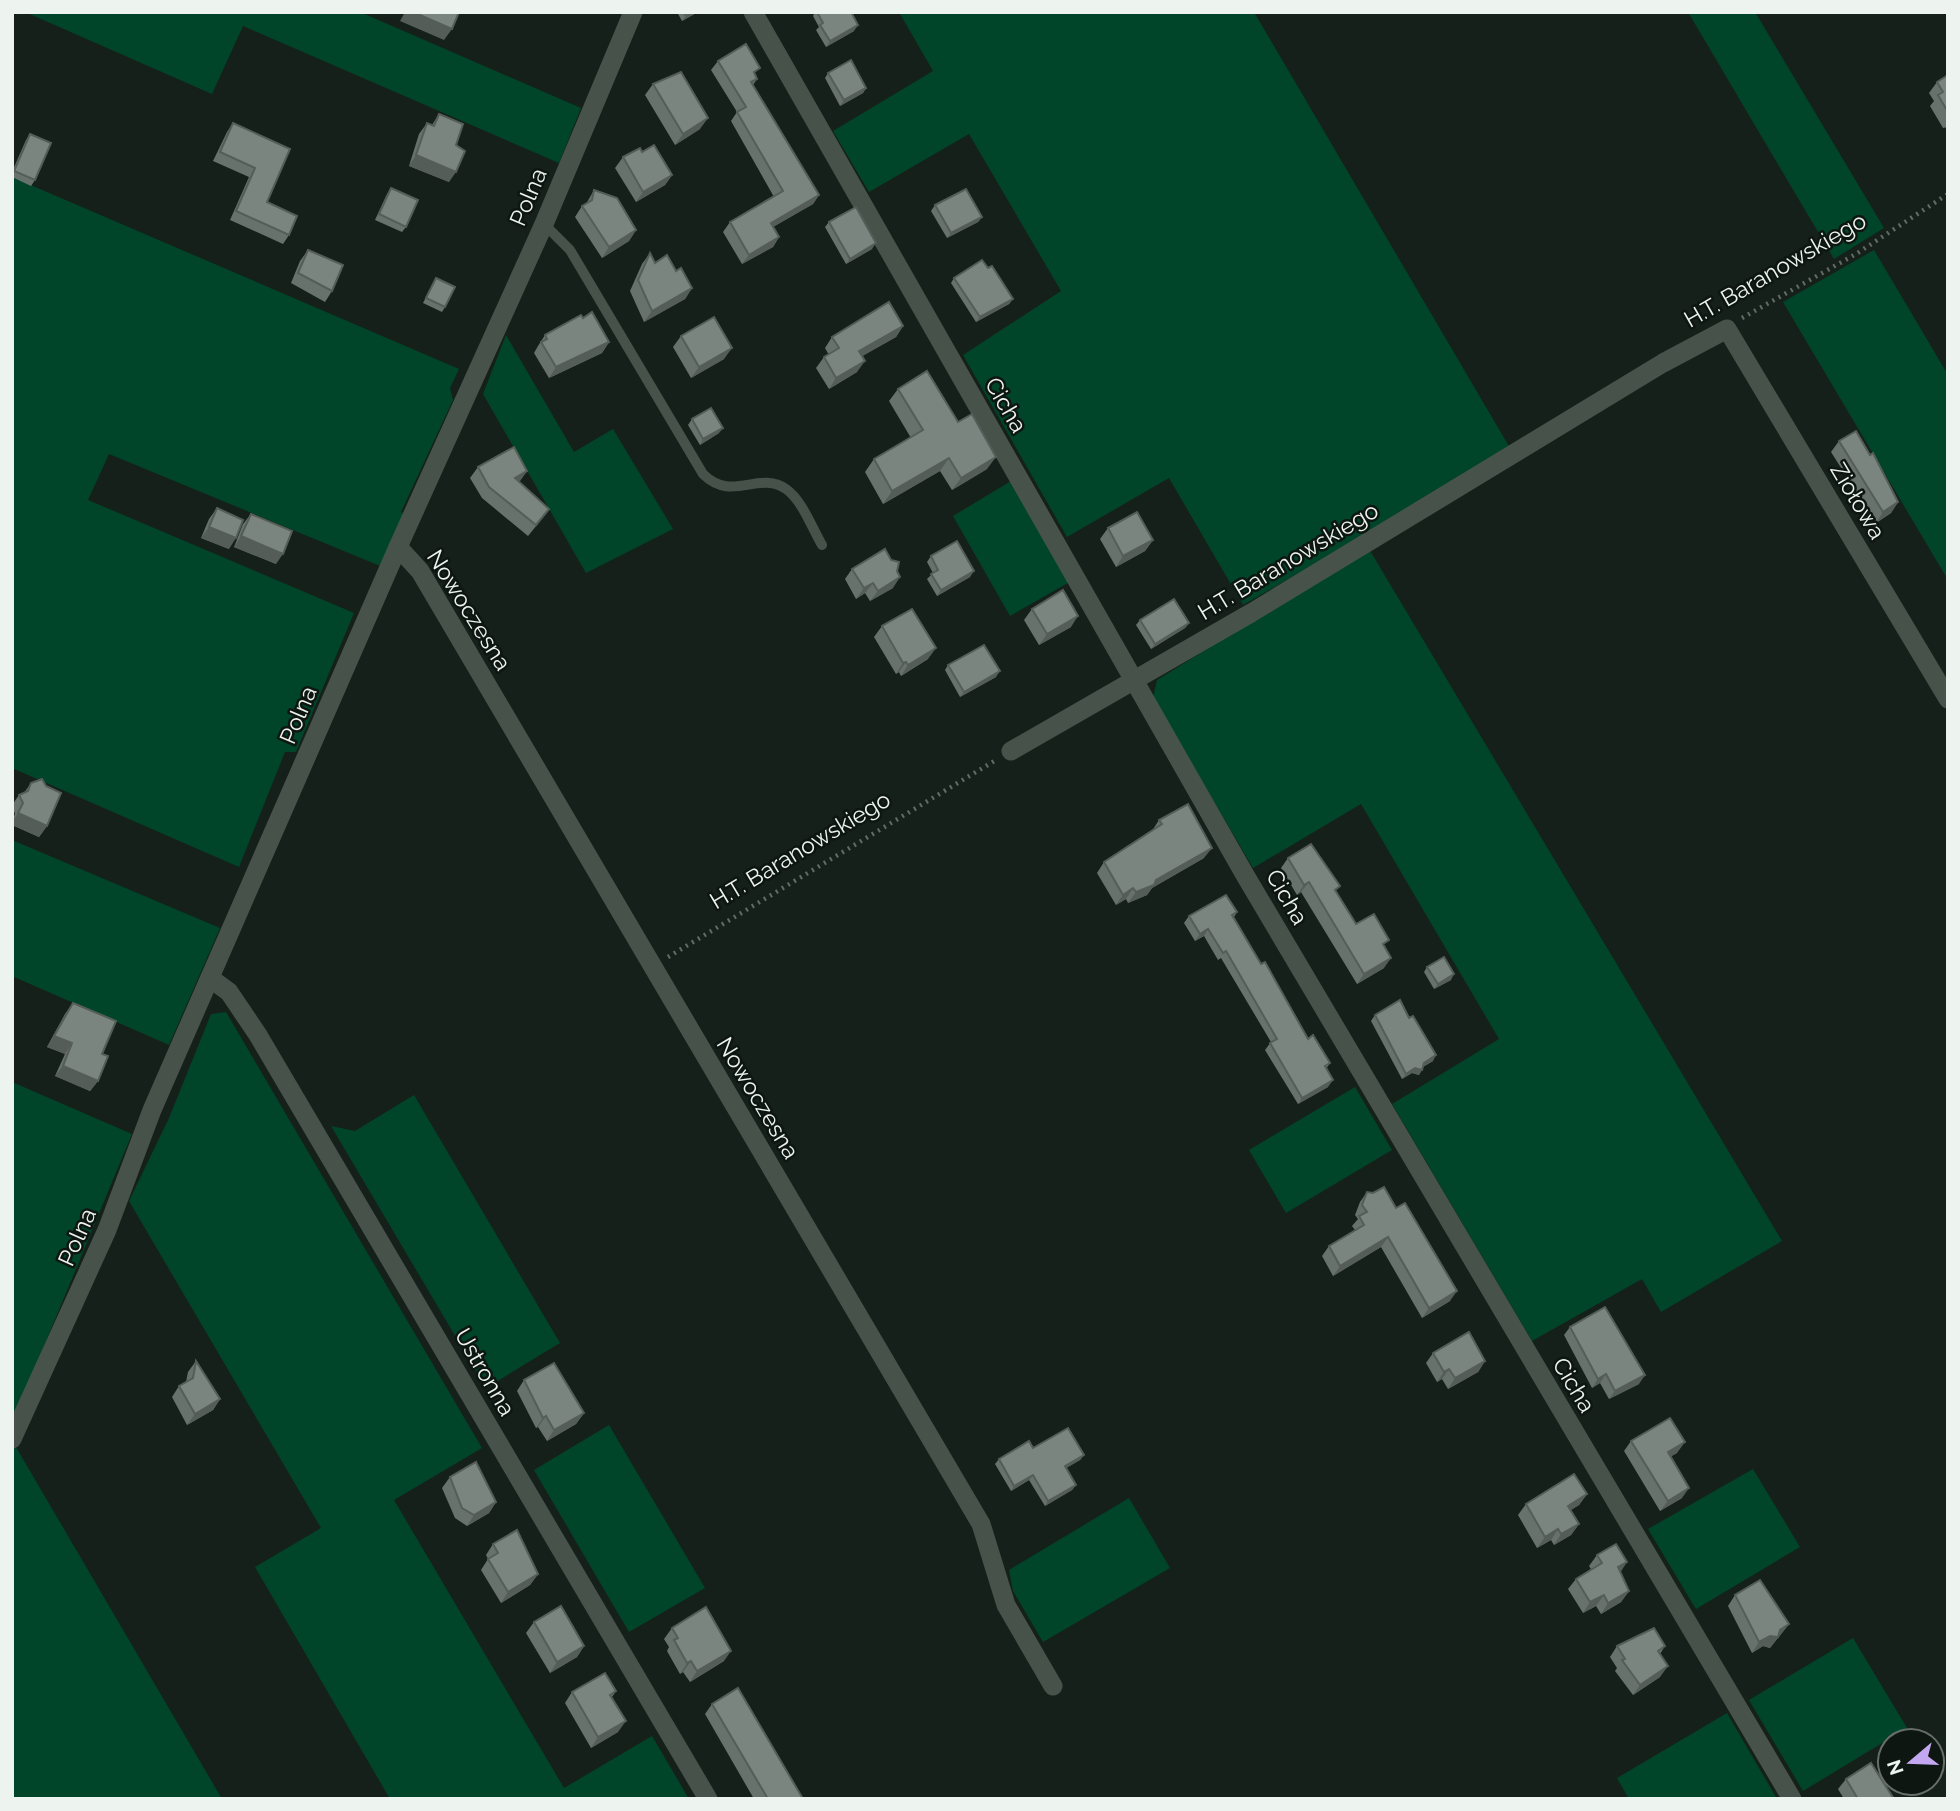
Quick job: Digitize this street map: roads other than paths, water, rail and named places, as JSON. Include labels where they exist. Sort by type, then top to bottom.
[{"type":"street","name":"Polna","points":[[12,1439],[107,1230],[152,1110],[398,547],[544,224],[633,12]]},
{"type":"street","name":"Cicha","points":[[753,12],[1134,680],[1531,1363],[1587,1450],[1792,1799]]},
{"type":"street","name":"H.T. Baranowskiego","points":[[1011,751],[1490,471],[1663,363],[1727,328]]},
{"type":"street","name":"Ziołowa","points":[[1727,328],[1948,699]]},
{"type":"street","name":"Nowoczesna","points":[[398,547],[420,571],[981,1524],[1006,1605],[1053,1686]]},
{"type":"street","name":"Ustronna","points":[[210,978],[229,992],[258,1035],[708,1799]]},
{"type":"lane","points":[[544,224],[570,250],[703,474],[714,485],[725,488],[757,483],[782,486],[793,496],[822,545]]}]
